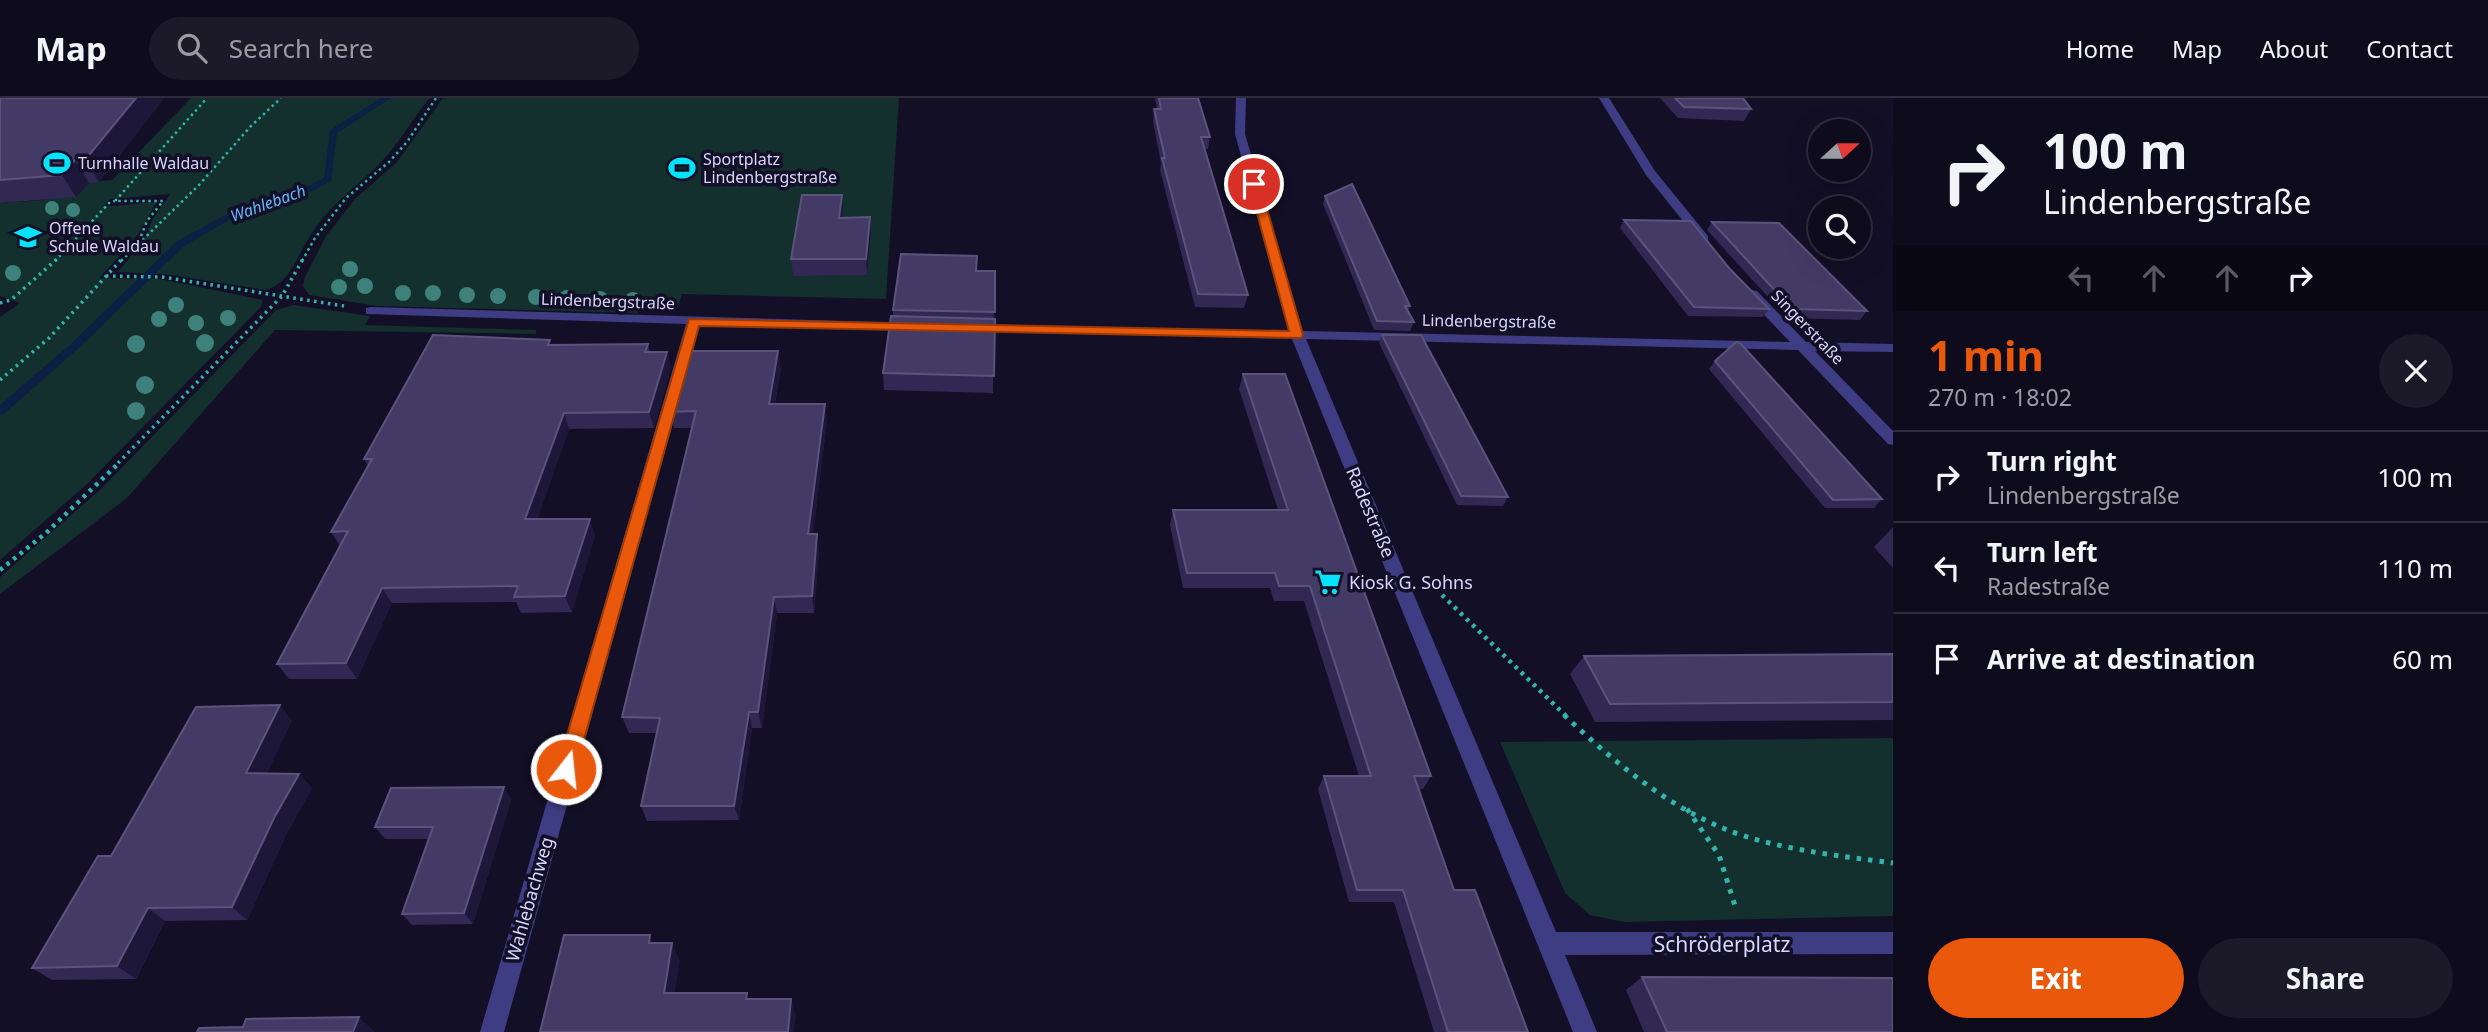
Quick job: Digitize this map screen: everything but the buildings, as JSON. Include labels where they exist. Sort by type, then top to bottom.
[{"type":"street","name":"Radestraße","points":[[1241,98],[1240,134],[1297,335],[1551,944],[1585,1032]]},
{"type":"street","points":[[1604,98],[1650,173],[1715,253]]},
{"type":"street","name":"Singerstraße","points":[[1740,281],[1893,440]]},
{"type":"street","name":"Lindenbergstraße","points":[[371,311],[927,327]]},
{"type":"street","name":"Wahlebachweg","points":[[492,1032],[694,322]]},
{"type":"street","name":"Lindenbergstraße","points":[[954,328],[1893,348]]},
{"type":"street","name":"Schröderplatz","points":[[1551,944],[1893,943]]},
{"type":"path","points":[[115,201],[207,98]]},
{"type":"path","points":[[0,380],[49,338],[105,276],[199,184],[250,127],[281,98]]},
{"type":"path","points":[[0,570],[46,533],[95,487],[282,296],[316,238],[338,208],[407,142],[436,98]]},
{"type":"path","points":[[0,303],[11,300],[72,246],[110,202],[163,201],[148,220],[140,240]]},
{"type":"path","points":[[105,276],[162,276],[371,311]]},
{"type":"path","points":[[1391,562],[1441,594],[1577,725],[1639,778],[1684,806],[1723,828],[1809,851],[1893,863]]},
{"type":"path","points":[[1684,806],[1713,838],[1733,888],[1737,920],[1730,944]]},
{"type":"green space","points":[[191,98],[430,98],[384,159],[317,225],[286,276],[265,290],[165,274],[118,272],[144,240],[152,220],[170,194],[110,199],[104,205],[157,202],[134,241],[99,278],[160,279],[263,300],[261,307],[86,485],[0,560],[0,317],[20,303],[0,296],[0,203],[44,200],[57,185],[112,180]]},
{"type":"green space","name":"Sportplatz Lindenbergstraße","points":[[443,98],[899,98],[886,299],[682,294],[678,307],[641,307],[638,313],[376,306],[309,295],[303,286],[305,277],[326,236],[355,199],[397,162]]},
{"type":"green space","points":[[294,305],[370,316],[365,325],[536,330],[536,334],[275,330],[127,498],[0,594],[0,577],[101,489],[276,310]]},
{"type":"green space","points":[[1893,738],[1893,916],[1624,922],[1590,915],[1565,893],[1500,742]]},
{"type":"waterway","name":"Wahlebach","points":[[0,411],[77,344],[180,244],[228,217],[294,197],[328,179],[333,132],[387,98]]},
{"type":"place","name":"Turnhalle Waldau","points":[[57,163]]},
{"type":"place","name":"Sportplatz Lindenbergstraße","points":[[682,168]]},
{"type":"place","name":"Offene Schule Waldau","points":[[28,237]]},
{"type":"place","name":"Kiosk G. Sohns","points":[[1328,582]]},
{"type":"route","points":[[566,769],[694,322],[1297,335],[1254,184]]}]
